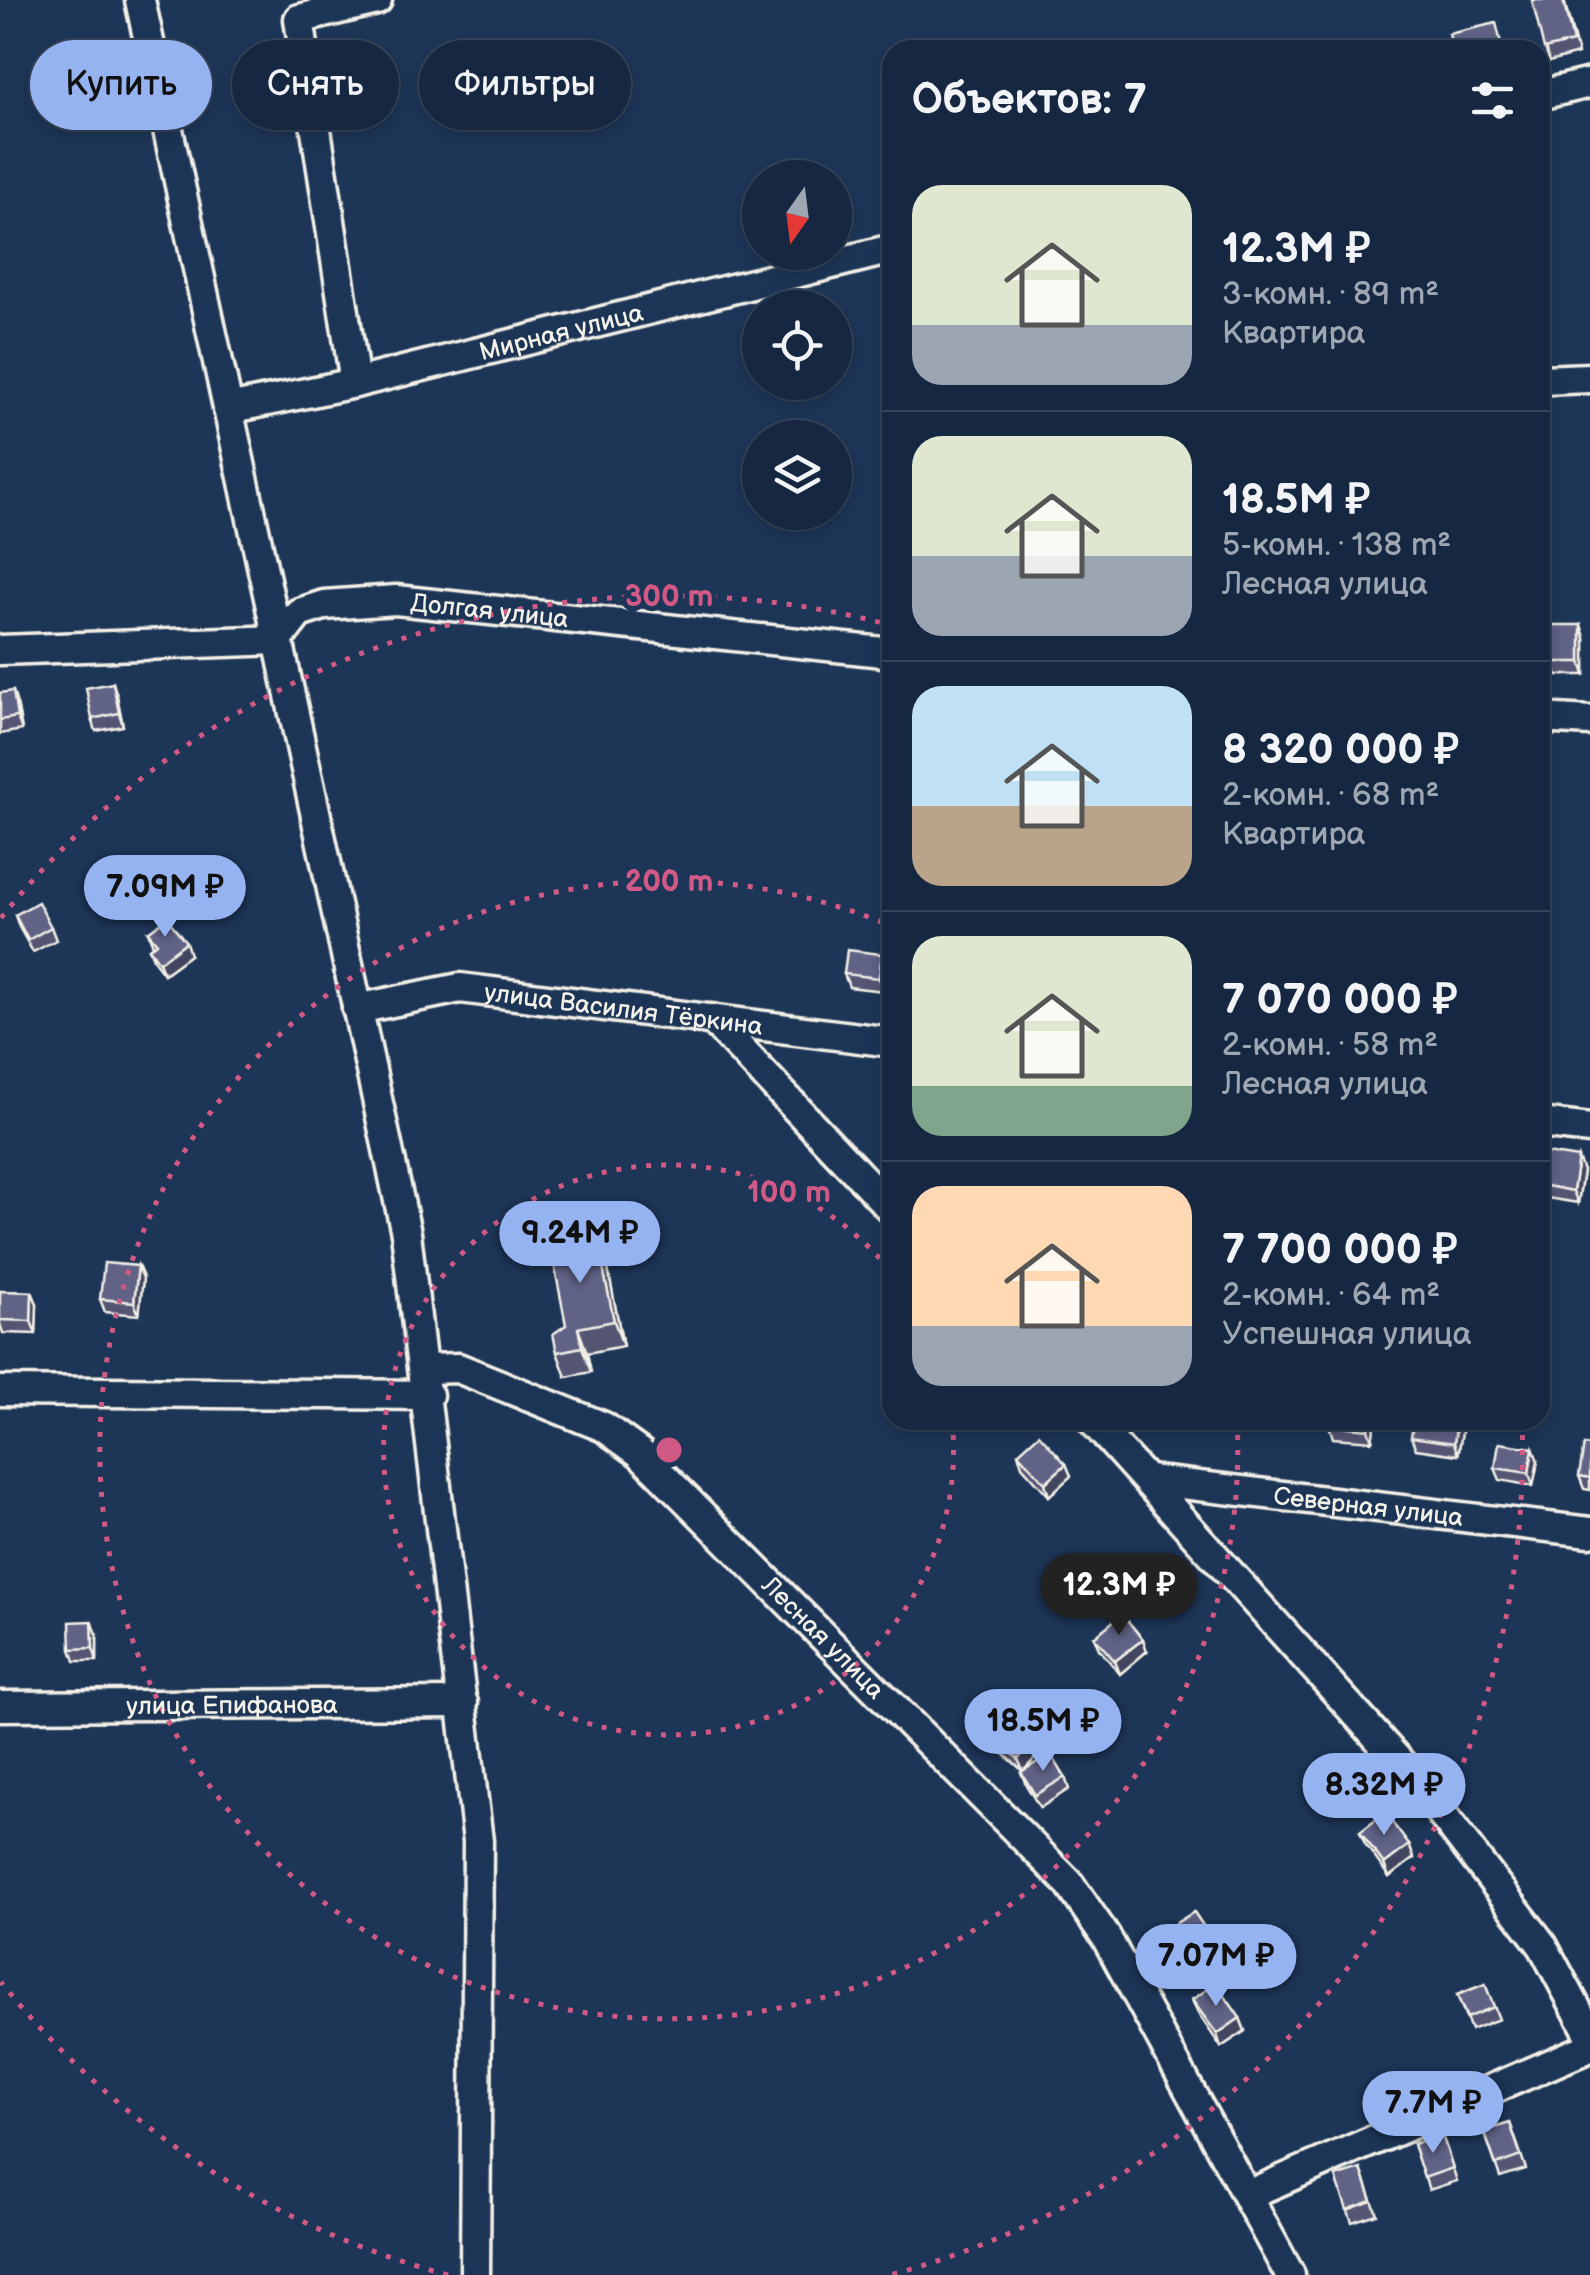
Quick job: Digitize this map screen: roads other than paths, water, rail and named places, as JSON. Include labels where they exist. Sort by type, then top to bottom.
[{"type":"street","points":[[140,0],[406,1233],[427,1382],[478,1841],[475,2275]]},
{"type":"street","points":[[355,383],[299,19],[377,0]]},
{"type":"street","points":[[1550,92],[1590,82]]},
{"type":"street","name":"Мирная улица","points":[[228,408],[355,383],[882,251]]},
{"type":"street","points":[[1550,380],[1590,378]]},
{"type":"street","name":"Долгая улица","points":[[278,640],[299,613],[324,604],[396,600],[882,652]]},
{"type":"street","points":[[0,650],[278,640]]},
{"type":"street","points":[[1550,718],[1590,720]]},
{"type":"street","name":"улица Василия Тёркина","points":[[358,1009],[460,988],[882,1041]]},
{"type":"street","points":[[712,1019],[882,1199]]},
{"type":"street","points":[[1550,1124],[1590,1129]]},
{"type":"street","name":"Лесная улица","points":[[0,1391],[427,1382],[458,1368],[604,1427],[640,1453],[1068,1882],[1106,1937],[1290,2275]]},
{"type":"street","points":[[1101,1430],[1414,1778],[1543,1946],[1590,2034]]},
{"type":"street","name":"Северная улица","points":[[1148,1480],[1590,1532]]},
{"type":"street","name":"улица Епифанова","points":[[0,1706],[463,1703]]},
{"type":"street","points":[[1247,2195],[1590,2047]]}]
